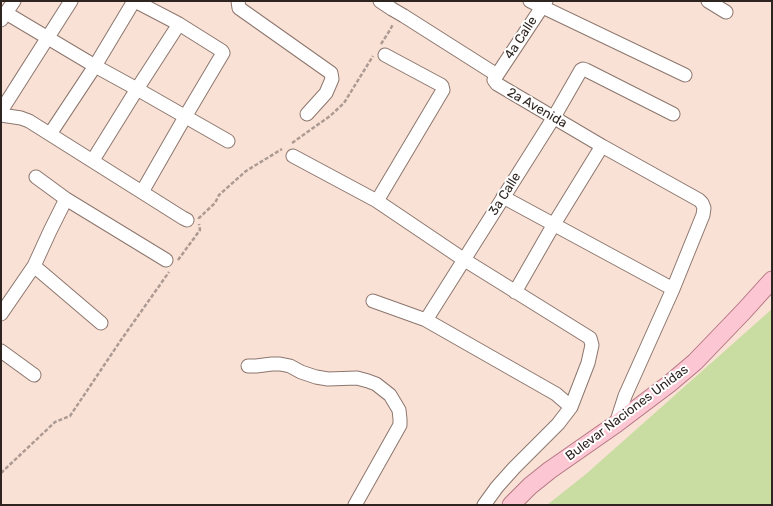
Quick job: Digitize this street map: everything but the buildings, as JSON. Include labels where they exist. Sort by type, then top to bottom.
[{"type":"main road","name":"Bulevar Naciones Unidas","points":[[510,505],[550,470],[616,424],[669,384],[695,362],[772,280]]},
{"type":"street","points":[[14,1],[3,17],[47,38],[228,142]]},
{"type":"street","points":[[1,111],[71,1]]},
{"type":"street","points":[[50,134],[95,66],[135,1],[179,24],[222,51],[223,53],[142,192]]},
{"type":"street","points":[[226,1],[238,4],[331,73],[332,79],[326,92],[307,114]]},
{"type":"street","name":"2a Avenida","points":[[380,1],[497,75],[494,80],[497,84],[602,146],[699,200],[704,208],[703,215],[673,289]]},
{"type":"street","points":[[530,1],[544,4],[685,75]]},
{"type":"street","points":[[708,1],[726,12]]},
{"type":"street","name":"4a Calle","points":[[497,75],[544,4]]},
{"type":"street","points":[[93,160],[179,24]]},
{"type":"street","points":[[377,201],[443,90],[441,85],[380,51]]},
{"type":"street","name":"3a Calle","points":[[426,320],[554,117],[581,70],[584,69],[672,114]]},
{"type":"street","points":[[1,115],[21,118],[29,121],[188,220]]},
{"type":"street","points":[[515,292],[554,224],[602,146]]},
{"type":"street","points":[[293,156],[377,201],[515,292],[590,338],[592,344],[588,364],[571,407],[558,424],[497,487],[484,505]]},
{"type":"street","points":[[36,177],[66,199],[170,265]]},
{"type":"street","points":[[503,197],[673,289],[625,396],[616,424]]},
{"type":"street","points":[[1,314],[34,266],[66,199]]},
{"type":"street","points":[[34,266],[101,323]]},
{"type":"street","points":[[373,301],[426,320],[556,394],[571,407]]},
{"type":"street","points":[[1,351],[34,375]]},
{"type":"street","points":[[248,366],[280,364],[290,366],[300,372],[316,378],[358,378],[368,380],[376,384],[390,395],[399,410],[400,425],[356,505]]},
{"type":"path","points":[[1,473],[55,422],[70,416],[170,265],[200,230],[198,218],[215,203],[219,195],[246,171],[299,139],[330,116],[344,103],[380,51],[398,13]]},
{"type":"green space","points":[[772,309],[772,505],[547,505],[586,474]]}]
